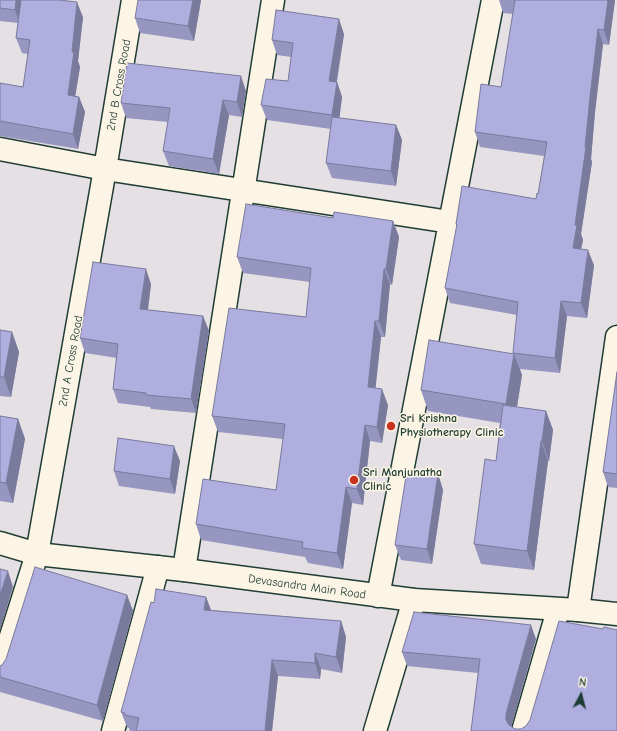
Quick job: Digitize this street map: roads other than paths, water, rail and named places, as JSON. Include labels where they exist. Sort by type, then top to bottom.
[{"type":"street","name":"2nd B Cross Road","points":[[105,169],[133,0]]},
{"type":"street","points":[[184,570],[273,0]]},
{"type":"street","points":[[378,596],[493,0]]},
{"type":"street","points":[[0,149],[105,169],[450,222]]},
{"type":"street","name":"2nd A Cross Road","points":[[0,671],[37,554],[105,169]]},
{"type":"street","points":[[523,731],[568,610],[617,337]]},
{"type":"street","name":"Devasandra Main Road","points":[[0,543],[37,554],[184,570],[378,596],[414,600],[617,614]]},
{"type":"street","points":[[113,731],[158,567]]},
{"type":"street","points":[[374,731],[414,600]]},
{"type":"place","name":"Sri Krishna Physiotherapy Clinic","points":[[391,426]]},
{"type":"place","name":"Sri Manjunatha Clinic","points":[[354,480]]}]
